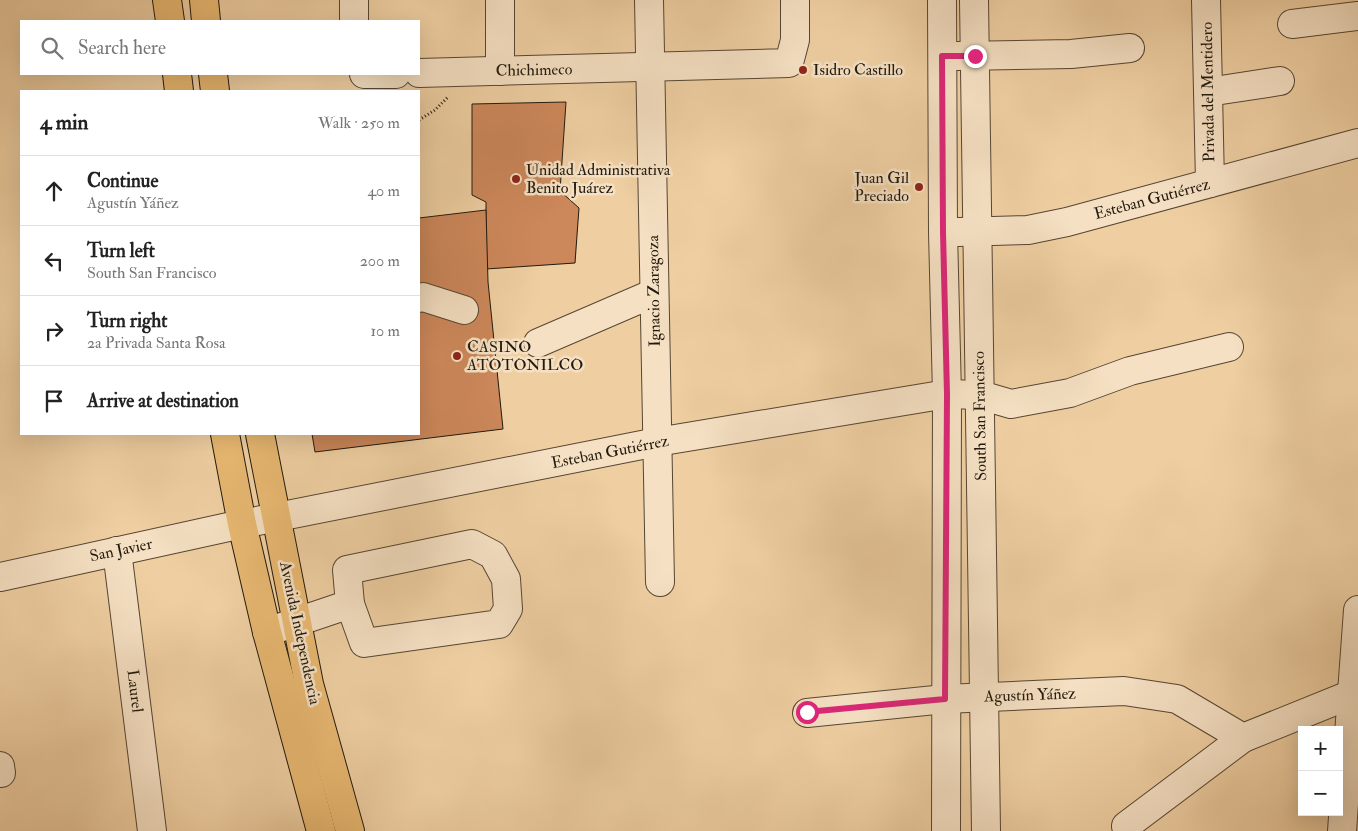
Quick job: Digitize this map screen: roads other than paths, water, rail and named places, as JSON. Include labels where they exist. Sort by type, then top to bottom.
[{"type":"main road","points":[[167,0],[170,20]]},
{"type":"main road","points":[[204,0],[206,20]]},
{"type":"main road","points":[[176,75],[179,90]]},
{"type":"main road","points":[[213,75],[215,90]]},
{"type":"main road","points":[[225,435],[242,524],[267,632],[321,831]]},
{"type":"main road","name":"Avenida Independencia","points":[[260,435],[309,684],[350,831]]},
{"type":"street","points":[[354,0],[354,20]]},
{"type":"street","points":[[500,0],[500,71]]},
{"type":"street","name":"Ignacio Zaragoza","points":[[649,0],[660,582]]},
{"type":"street","name":"Chichimeco","points":[[420,73],[789,64],[795,40],[794,0]]},
{"type":"street","name":"South San Francisco","points":[[942,0],[943,232],[947,394],[946,831]]},
{"type":"street","name":"South San Francisco","points":[[974,0],[986,831]]},
{"type":"street","name":"Privada del Mentidero","points":[[1206,0],[1210,183]]},
{"type":"street","points":[[1292,24],[1358,16]]},
{"type":"street","points":[[942,56],[1071,54],[1130,48]]},
{"type":"street","points":[[1208,92],[1280,81]]},
{"type":"street","name":"Esteban Gutiérrez","points":[[943,232],[1028,230],[1048,226],[1358,144]]},
{"type":"street","points":[[538,343],[654,293]]},
{"type":"street","points":[[420,298],[423,297],[464,310]]},
{"type":"street","name":"Esteban Gutiérrez","points":[[242,524],[657,442],[947,394],[980,395],[1011,404],[1070,393],[1130,371],[1229,346]]},
{"type":"street","name":"San Javier","points":[[0,577],[242,524]]},
{"type":"street","points":[[472,544],[493,555],[506,579],[508,609],[499,624],[364,643],[350,604],[347,570],[472,544]]},
{"type":"street","name":"Laurel","points":[[117,551],[152,831]]},
{"type":"street","points":[[267,632],[350,604]]},
{"type":"street","points":[[1342,831],[1358,610]]},
{"type":"street","name":"Agustín Yáñez","points":[[807,712],[985,696],[1124,691],[1177,699],[1243,738]]},
{"type":"street","points":[[1126,826],[1243,738],[1352,694]]},
{"type":"place","name":"Isidro Castillo","points":[[803,70]]},
{"type":"place","name":"Unidad Administrativa Benito Juárez","points":[[516,179]]},
{"type":"place","name":"Juan Gil Preciado","points":[[919,187]]},
{"type":"place","name":"CASINO ATOTONILCO","points":[[457,356]]}]
